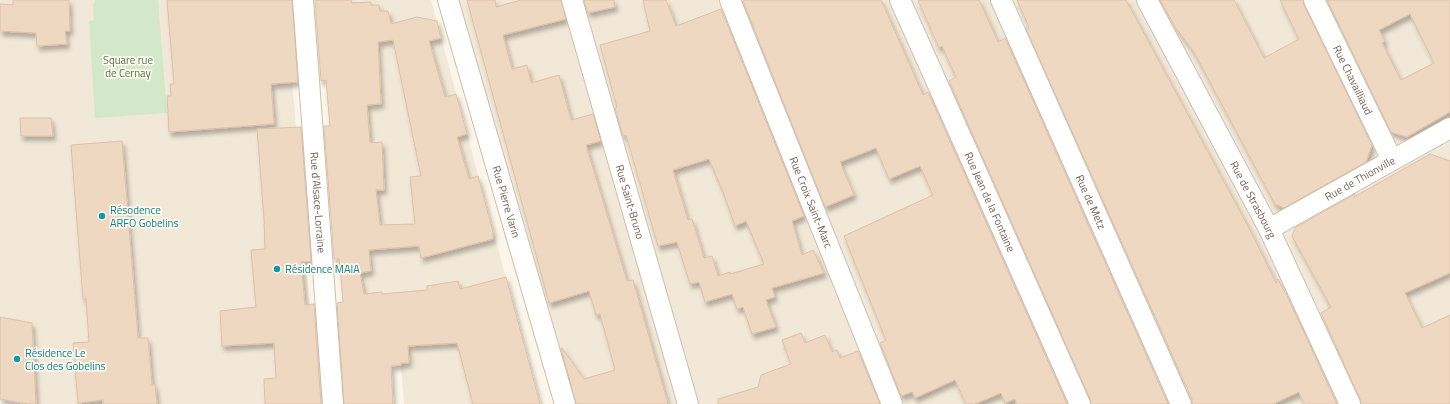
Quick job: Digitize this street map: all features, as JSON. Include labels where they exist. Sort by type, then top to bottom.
[{"type":"street","name":"Rue d'Alsace-Lorraine","points":[[303,0],[333,404]]},
{"type":"street","name":"Rue Pierre Varin","points":[[448,0],[565,404]]},
{"type":"street","name":"Rue Saint-Bruno","points":[[572,0],[688,404]]},
{"type":"street","name":"Rue Croix Saint-Marc","points":[[730,0],[892,404]]},
{"type":"street","name":"Rue Jean de la Fontaine","points":[[900,0],[1080,404]]},
{"type":"street","name":"Rue de Metz","points":[[1001,0],[1181,404]]},
{"type":"street","name":"Rue de Strasbourg","points":[[1148,0],[1269,229],[1350,404]]},
{"type":"street","name":"Rue Chavailliaud","points":[[1314,0],[1392,160]]},
{"type":"street","name":"Rue de Thionville","points":[[1269,229],[1392,160],[1449,132]]},
{"type":"shaded area","points":[[0,0],[286,0],[317,404],[25,404],[0,400]]},
{"type":"shaded area","points":[[320,0],[431,0],[540,404],[404,404],[401,365],[390,367],[393,404],[350,404]]},
{"type":"shaded area","points":[[451,0],[1450,0],[1450,404],[571,404]]},
{"type":"green space","name":"Square rue de Cernay","points":[[95,0],[158,0],[167,113],[95,118],[89,21],[94,20],[93,4],[95,3]]},
{"type":"building","points":[[13,0],[69,0],[70,31],[65,31],[67,44],[37,46],[36,33],[0,31],[0,4],[13,5]]},
{"type":"building","points":[[167,0],[292,0],[298,82],[271,84],[274,124],[169,132],[167,96],[171,96],[170,84],[174,84]]},
{"type":"building","points":[[315,0],[351,0],[352,3],[371,2],[371,5],[379,5],[380,11],[388,11],[391,24],[417,17],[437,21],[441,38],[429,41],[445,97],[456,94],[467,134],[457,137],[469,179],[478,176],[493,232],[493,239],[421,258],[419,246],[369,250],[371,271],[360,273],[364,294],[427,290],[427,286],[458,281],[460,289],[506,277],[540,404],[473,404],[457,343],[408,346],[409,363],[401,363],[401,365],[391,366],[393,404],[344,404],[337,303],[343,302],[339,259],[334,259],[324,126],[330,126],[326,80],[321,81]],"holes":[[[393,40],[421,176],[410,177],[415,224],[380,225],[376,190],[384,190],[382,142],[370,143],[367,105],[381,104],[378,42]]]},
{"type":"building","points":[[467,0],[495,0],[496,7],[521,0],[561,0],[566,19],[503,35],[512,69],[527,65],[531,83],[559,75],[571,120],[593,114],[601,141],[586,145],[627,281],[633,280],[668,404],[576,404],[561,348],[584,379],[615,370],[600,314],[596,315],[589,291],[549,303]]},
{"type":"building","points":[[584,0],[614,0],[615,7],[588,13]]},
{"type":"building","points":[[643,0],[666,0],[676,26],[721,9],[804,216],[792,221],[802,255],[813,250],[824,273],[772,288],[775,297],[766,300],[776,327],[752,334],[743,307],[737,309],[732,294],[705,302],[699,282],[690,284],[677,242],[658,246],[626,135],[623,136],[615,108],[617,107],[600,45],[650,31]],"holes":[[[709,159],[735,226],[746,221],[764,264],[718,276],[712,256],[704,258],[692,219],[688,220],[673,170]]]},
{"type":"building","points":[[881,0],[923,95],[928,92],[1067,404],[1017,404],[1015,399],[1005,403],[1001,393],[975,404],[966,404],[955,380],[915,398],[912,392],[901,396],[880,343],[886,340],[844,236],[933,195],[920,166],[889,179],[876,148],[840,162],[854,195],[825,207],[743,1]]},
{"type":"building","points":[[918,0],[979,0],[998,42],[1005,38],[1168,404],[1091,404],[949,81],[956,77],[942,46],[939,48]]},
{"type":"building","points":[[1017,0],[1126,0],[1250,230],[1276,283],[1278,279],[1287,296],[1337,404],[1304,404],[1299,392],[1273,404],[1192,404],[1192,399],[1026,29],[1029,27]]},
{"type":"building","points":[[1160,0],[1234,0],[1264,58],[1299,39],[1280,0],[1303,0],[1304,5],[1372,145],[1366,162],[1284,208],[1275,204],[1194,52],[1175,27]]},
{"type":"building","points":[[1327,0],[1450,0],[1450,112],[1407,137],[1391,132]],"holes":[[[1410,14],[1434,63],[1401,80],[1382,43],[1385,41],[1379,30]]]},
{"type":"building","points":[[20,118],[51,118],[53,136],[21,136]]},
{"type":"building","points":[[301,127],[311,261],[301,262],[305,305],[314,304],[321,404],[265,404],[264,379],[276,378],[274,343],[222,346],[220,311],[256,307],[251,250],[265,249],[257,129]]},
{"type":"building","name":"Résodence ARFO Gobelins","points":[[122,141],[138,338],[148,338],[152,385],[155,385],[157,404],[103,404],[103,400],[78,403],[73,343],[89,342],[86,299],[83,299],[71,145]]},
{"type":"building","points":[[1430,154],[1450,161],[1450,273],[1405,293],[1422,328],[1450,315],[1450,404],[1361,404],[1321,313],[1331,307],[1292,236],[1295,228]]},
{"type":"building","name":"Résidence Le Clos des Gobelins","points":[[0,317],[32,323],[36,404],[0,399]]},
{"type":"building","points":[[801,333],[805,343],[825,335],[832,352],[837,350],[840,358],[858,351],[880,404],[718,404],[718,399],[758,387],[761,375],[791,364],[782,340]]},
{"type":"place","name":"Résodence ARFO Gobelins","points":[[102,216]]},
{"type":"place","name":"Résidence MAIA","points":[[277,269]]},
{"type":"place","name":"Résidence Le Clos des Gobelins","points":[[17,359]]}]
